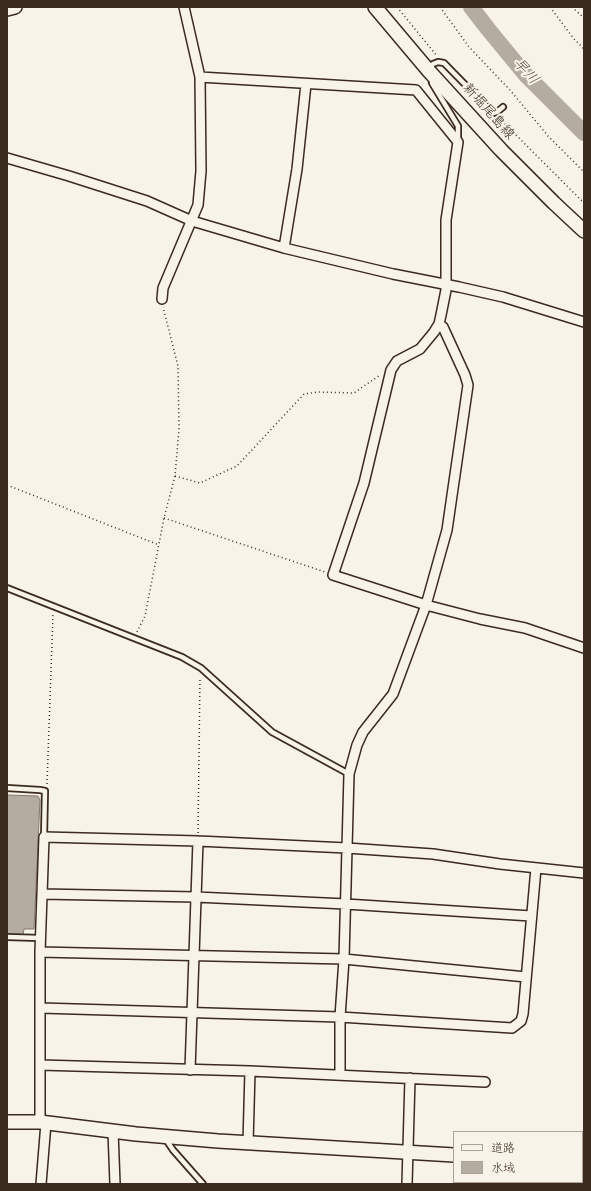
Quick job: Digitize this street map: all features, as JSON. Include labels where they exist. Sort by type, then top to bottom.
[{"type":"street","points":[[7,9],[15,7]]},
{"type":"street","points":[[162,299],[163,288],[198,204],[202,171],[200,77],[184,7]]},
{"type":"street","name":"新堀尾島線","points":[[375,7],[428,70],[501,150],[584,231]]},
{"type":"street","points":[[200,77],[416,90],[458,142],[446,220],[446,290],[439,324],[420,348],[397,361],[391,370],[364,483],[333,575],[480,619],[525,628],[584,648]]},
{"type":"street","points":[[284,248],[297,169],[306,84]]},
{"type":"street","points":[[7,158],[70,176],[147,201],[192,221],[284,248],[393,274],[504,297],[584,322]]},
{"type":"street","points":[[340,1075],[340,1017],[344,959],[349,774],[357,745],[363,732],[393,694],[426,604],[447,530],[468,384],[465,374],[443,328],[439,324]]},
{"type":"street","points":[[41,1184],[43,1123],[40,1065],[40,938],[44,837],[198,841],[347,848],[433,854],[500,864],[584,873]]},
{"type":"street","points":[[190,1070],[198,841]]},
{"type":"street","points":[[41,1008],[340,1017],[512,1028],[521,1021],[536,868]]},
{"type":"street","points":[[42,894],[196,897],[346,904],[531,916]]},
{"type":"street","points":[[40,952],[344,959],[526,977]]},
{"type":"street","points":[[40,1065],[250,1071],[485,1082]]},
{"type":"street","points":[[248,1143],[250,1071]]},
{"type":"street","points":[[407,1184],[410,1078]]},
{"type":"street","points":[[7,1122],[43,1123],[164,1137],[453,1155]]},
{"type":"street","points":[[113,1131],[115,1184]]},
{"type":"lane","points":[[458,142],[458,126],[431,80],[428,70],[433,64],[438,62],[444,63],[493,112],[497,112],[503,107]]},
{"type":"lane","points":[[7,588],[182,657],[201,668],[272,732],[349,774]]},
{"type":"lane","points":[[7,788],[45,791],[44,837]]},
{"type":"lane","points":[[7,938],[40,938]]},
{"type":"lane","points":[[164,1137],[173,1150],[203,1184]]},
{"type":"path","points":[[397,7],[444,63]]},
{"type":"path","points":[[440,7],[469,47],[510,90],[548,136],[584,172]]},
{"type":"path","points":[[550,7],[574,39],[584,48]]},
{"type":"path","points":[[572,7],[584,18]]},
{"type":"path","points":[[493,112],[584,203]]},
{"type":"path","points":[[134,637],[145,616],[164,518],[175,476],[179,429],[178,366],[162,299]]},
{"type":"path","points":[[175,476],[200,483],[237,466],[304,394],[318,392],[354,393],[383,373],[391,370]]},
{"type":"path","points":[[7,485],[159,545]]},
{"type":"path","points":[[164,518],[333,575]]},
{"type":"path","points":[[45,791],[47,787],[53,606]]},
{"type":"path","points":[[198,841],[201,668]]},
{"type":"water","points":[[7,795],[38,796],[40,800],[34,929],[24,929],[23,935],[7,935]]},
{"type":"waterway","name":"早川","points":[[471,7],[525,74],[584,133]]}]
